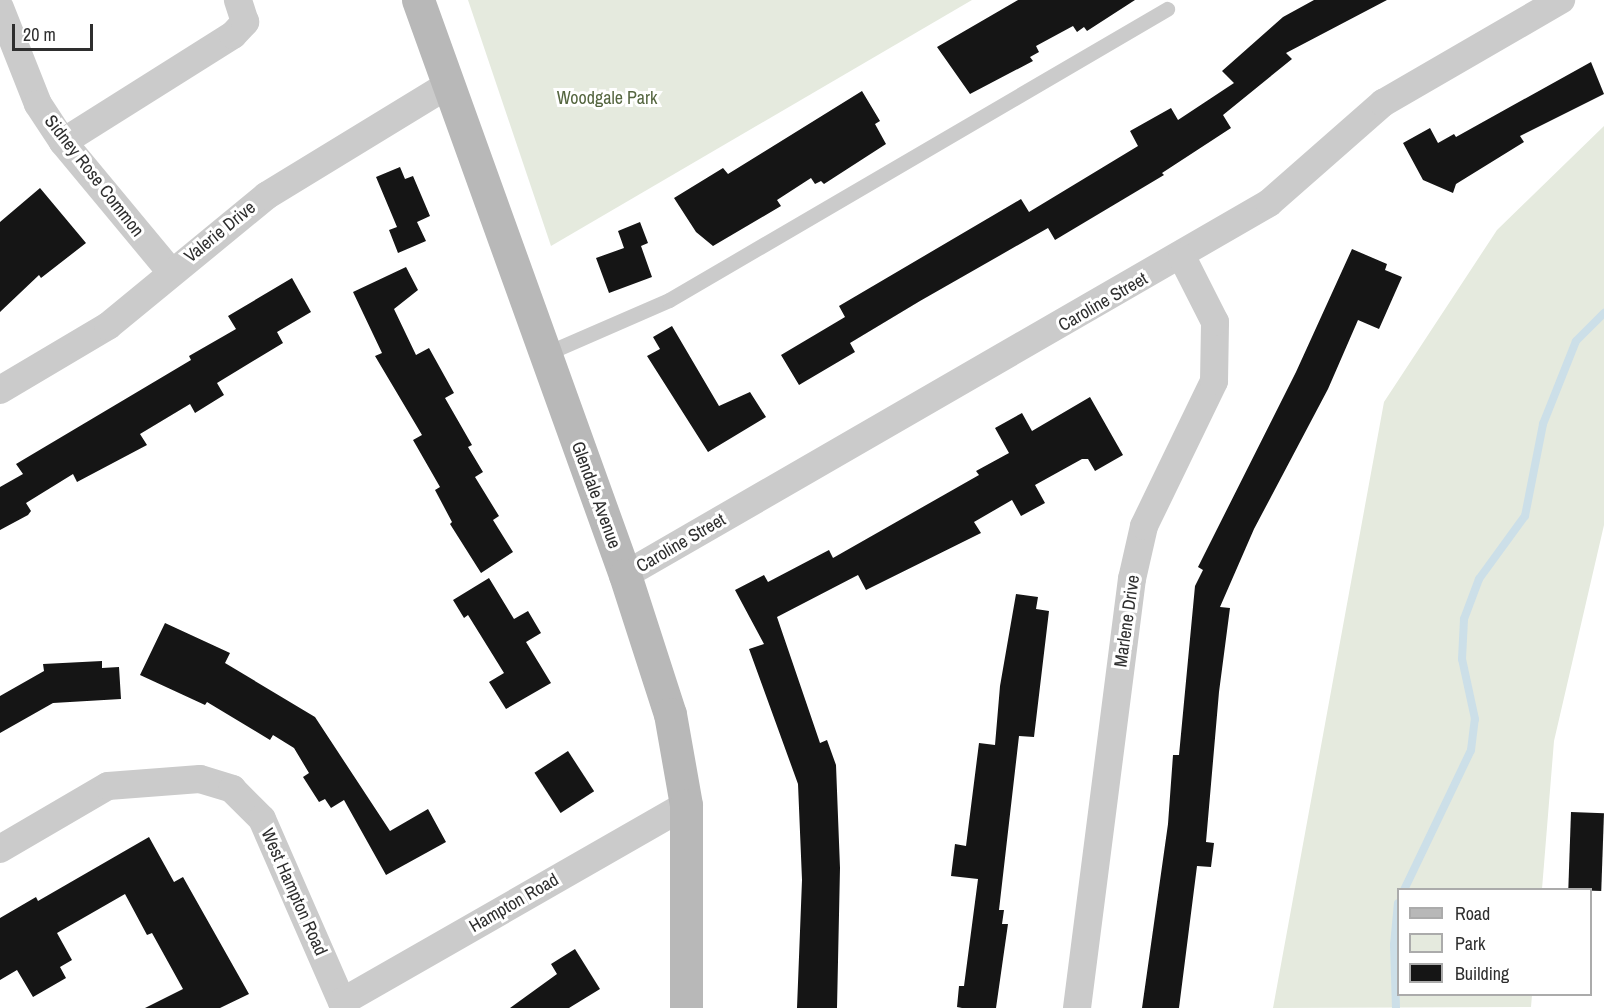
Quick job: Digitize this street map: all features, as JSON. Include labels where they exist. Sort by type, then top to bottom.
[{"type":"main road","name":"Glendale Avenue","points":[[418,0],[625,575],[670,714],[686,805],[686,1008]]},
{"type":"street","points":[[63,142],[233,35],[245,22],[238,0]]},
{"type":"street","name":"Caroline Street","points":[[625,575],[1182,257],[1269,203],[1383,103],[1561,0]]},
{"type":"street","name":"Sidney Rose Common","points":[[0,8],[7,51],[38,104],[63,142],[171,272]]},
{"type":"street","name":"Valerie Drive","points":[[0,390],[108,326],[266,196],[448,85]]},
{"type":"street","name":"Marlene Drive","points":[[1077,1008],[1132,579],[1144,526],[1214,381],[1215,322],[1182,257]]},
{"type":"street","name":"West Hampton Road","points":[[0,849],[108,786],[200,779],[232,789],[262,819],[342,1005]]},
{"type":"street","name":"Hampton Road","points":[[342,1005],[686,805]]},
{"type":"lane","points":[[545,354],[669,300],[1167,9]]},
{"type":"green space","name":"Woodgale Park","points":[[468,0],[972,0],[551,246]]},
{"type":"green space","points":[[1604,126],[1604,525],[1554,741],[1542,888],[1397,888],[1397,996],[1532,996],[1531,1007],[1273,1008],[1384,402],[1497,230]]},
{"type":"building","points":[[1018,0],[1135,0],[1087,31],[1084,27],[1077,32],[1073,26],[1036,46],[1039,52],[1030,57],[1033,61],[970,94],[937,47]]},
{"type":"building","points":[[1314,0],[1387,0],[1286,53],[1292,59],[1223,115],[1231,128],[1162,173],[1164,175],[1055,240],[1048,228],[920,301],[850,343],[855,352],[799,385],[781,355],[845,317],[839,306],[1021,199],[1029,212],[1138,146],[1130,131],[1171,108],[1178,120],[1234,83],[1222,71],[1283,17]]},
{"type":"building","points":[[1591,62],[1604,94],[1520,136],[1524,142],[1456,184],[1453,193],[1423,180],[1403,143],[1430,128],[1438,143],[1454,134],[1456,137]]},
{"type":"building","points":[[862,91],[880,121],[875,124],[886,144],[824,184],[821,181],[815,184],[811,178],[777,200],[781,206],[713,246],[696,232],[674,198],[723,168],[728,174]]},
{"type":"building","points":[[400,167],[405,179],[413,176],[430,216],[417,222],[426,241],[398,253],[389,230],[397,227],[376,177]]},
{"type":"building","points":[[40,188],[86,243],[41,278],[39,275],[0,312],[0,222]]},
{"type":"building","points":[[640,222],[648,243],[641,246],[652,277],[609,293],[596,258],[624,248],[618,231]]},
{"type":"building","points":[[1352,249],[1387,264],[1385,270],[1402,277],[1379,329],[1358,320],[1328,389],[1254,529],[1220,607],[1230,608],[1219,692],[1206,842],[1214,843],[1211,867],[1197,866],[1179,1008],[1142,1008],[1168,824],[1173,755],[1179,755],[1195,586],[1203,570],[1198,567],[1296,372]]},
{"type":"building","points":[[406,267],[418,290],[394,309],[416,355],[429,348],[454,393],[445,398],[472,445],[468,447],[483,472],[475,477],[499,516],[493,520],[513,552],[481,573],[450,524],[452,522],[435,490],[440,487],[413,440],[422,435],[375,356],[382,353],[353,292]]},
{"type":"building","points":[[292,278],[311,312],[277,332],[283,343],[217,383],[224,395],[195,413],[190,404],[140,434],[147,445],[77,482],[73,474],[26,503],[31,511],[28,515],[0,530],[0,487],[23,474],[16,464],[191,360],[189,356],[236,329],[228,316]]},
{"type":"building","points":[[672,326],[719,406],[750,392],[766,417],[708,452],[647,356],[660,349],[653,337]]},
{"type":"building","points":[[1090,397],[1123,455],[1095,471],[1088,459],[1082,459],[1035,485],[1045,503],[1021,516],[1012,500],[974,522],[981,533],[866,590],[858,575],[777,617],[820,743],[827,740],[836,765],[840,868],[837,1008],[797,1008],[802,880],[798,784],[749,649],[764,644],[735,590],[764,575],[768,582],[829,550],[833,558],[979,475],[976,471],[1009,453],[995,428],[1022,413],[1032,431]]},
{"type":"building","points":[[489,578],[514,619],[528,611],[541,633],[526,642],[551,683],[506,709],[489,682],[504,673],[468,615],[464,618],[453,600]]},
{"type":"building","points":[[1016,594],[1038,597],[1036,609],[1049,611],[1034,737],[1019,736],[999,910],[1004,910],[1002,924],[1008,924],[996,1008],[962,1008],[957,1007],[959,986],[964,986],[978,879],[951,876],[955,844],[966,846],[979,743],[995,745],[1000,686]]},
{"type":"building","points":[[165,623],[230,653],[225,663],[315,717],[390,831],[428,809],[446,842],[386,875],[344,800],[331,808],[325,799],[319,802],[303,777],[309,773],[294,748],[273,735],[270,740],[207,702],[205,705],[140,675]]},
{"type":"building","points":[[102,661],[102,668],[119,667],[121,699],[53,703],[0,733],[0,696],[44,671],[43,664]]},
{"type":"building","points":[[568,751],[594,791],[561,813],[534,773]]},
{"type":"building","points":[[1571,812],[1604,813],[1601,891],[1592,891],[1592,888],[1568,888]]},
{"type":"building","points":[[149,837],[174,882],[183,877],[249,994],[220,1008],[145,1008],[183,989],[152,933],[147,935],[125,894],[57,933],[72,960],[60,967],[66,978],[33,997],[17,970],[0,980],[0,918],[36,897],[38,901]]},
{"type":"building","points":[[575,949],[600,989],[569,1008],[510,1008],[557,974],[551,964]]},
{"type":"waterway","points":[[1405,888],[1471,750],[1475,719],[1462,659],[1464,619],[1479,579],[1525,516],[1543,424],[1576,341],[1604,313]]},
{"type":"waterway","points":[[1396,1008],[1394,945],[1397,914]]}]
